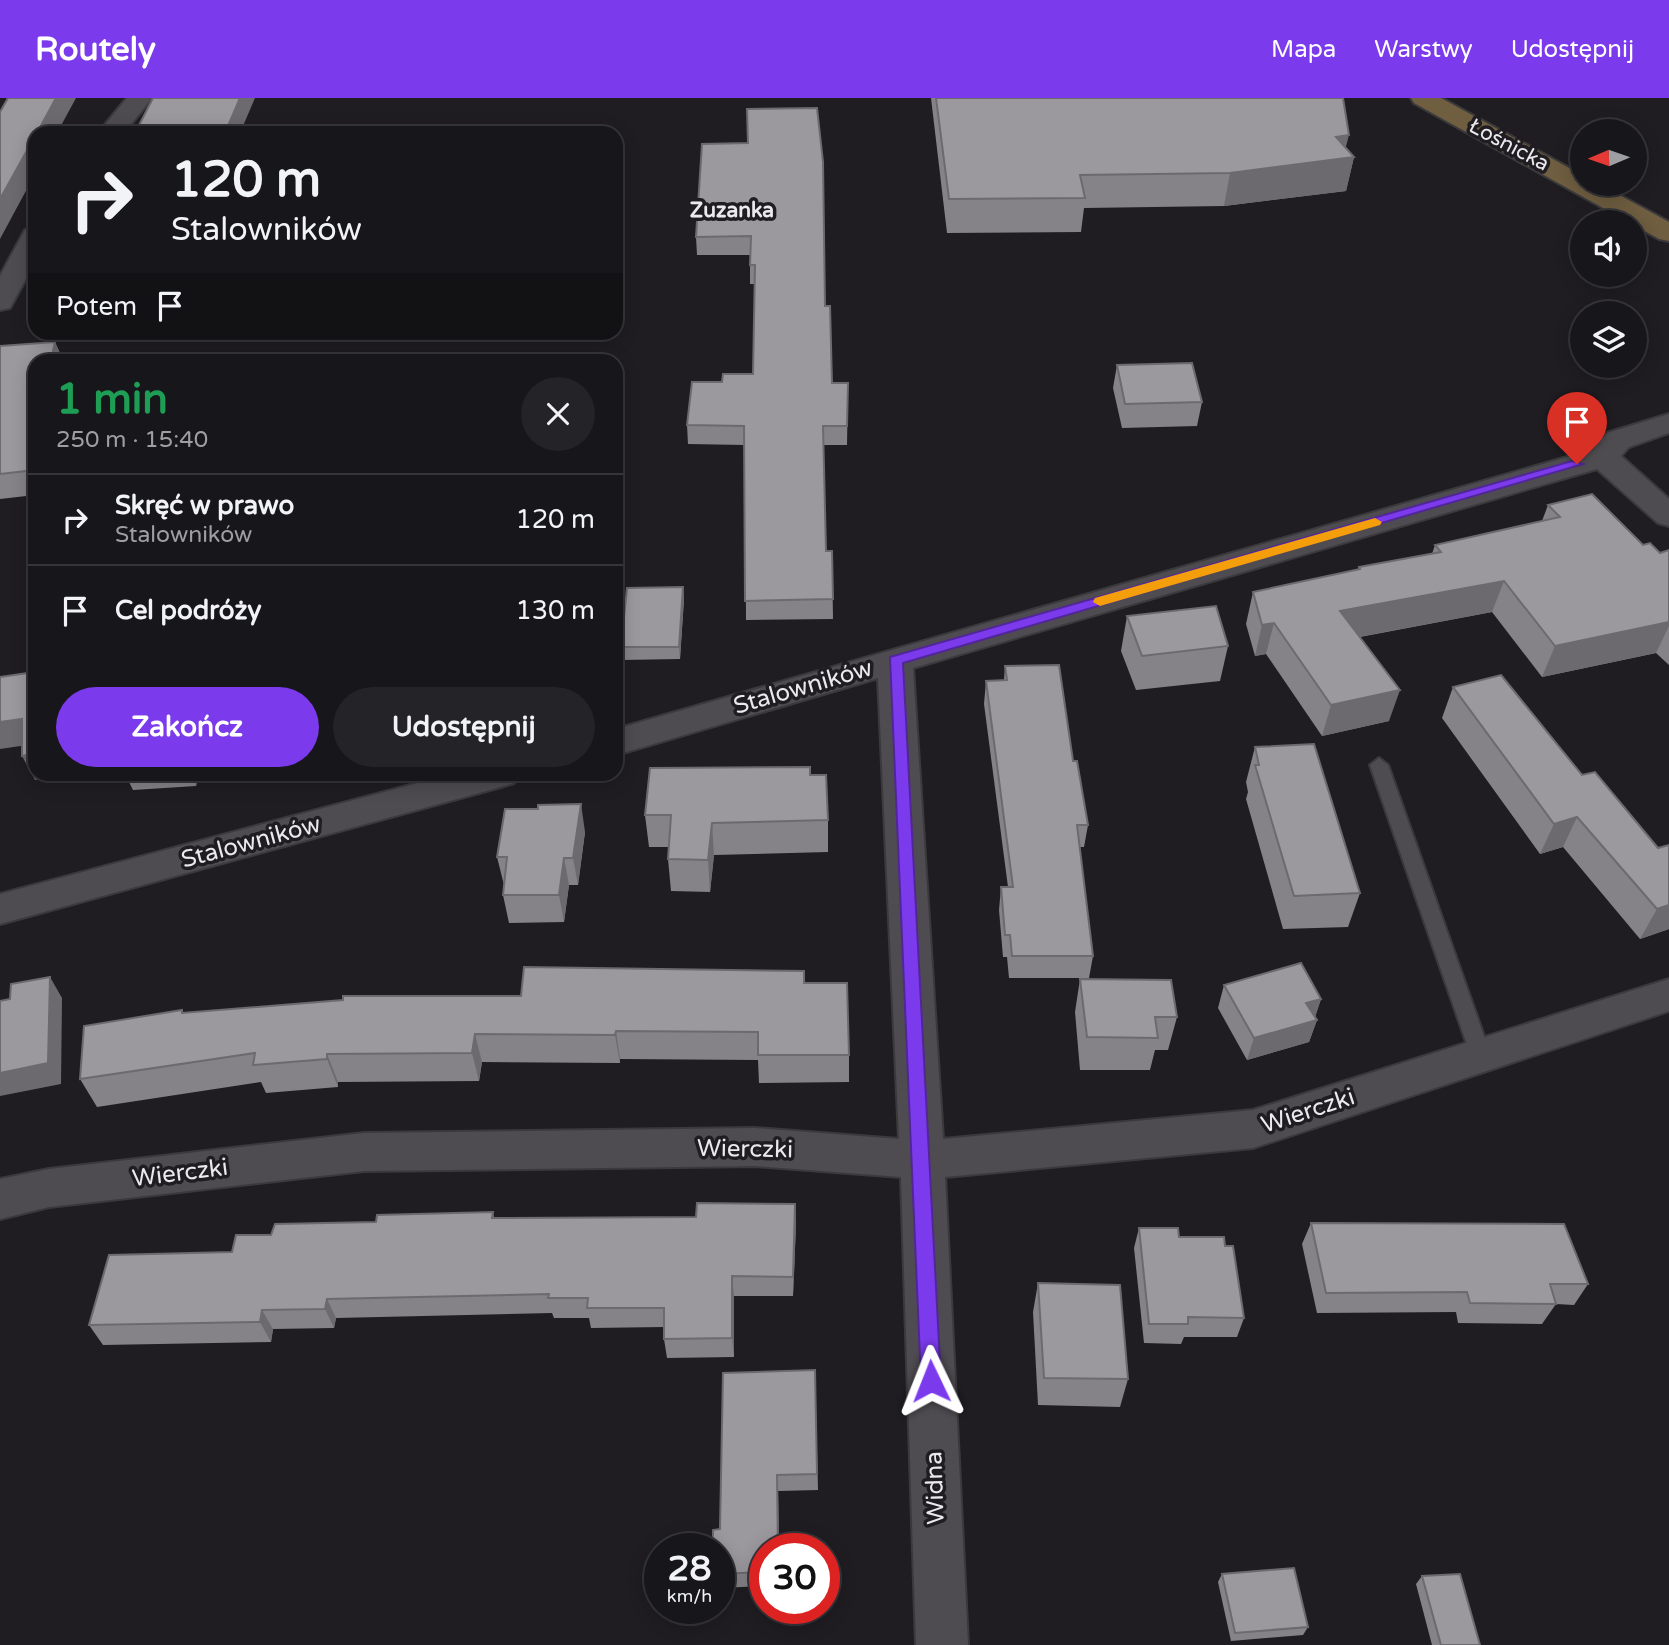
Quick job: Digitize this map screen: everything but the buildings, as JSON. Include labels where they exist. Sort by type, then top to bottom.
[{"type":"street","points":[[117,126],[140,98]]},
{"type":"street","name":"Łośnicka","points":[[1423,98],[1667,230]]},
{"type":"street","points":[[0,302],[28,249]]},
{"type":"street","name":"Stalowników","points":[[623,740],[1603,457],[1618,440],[1669,423]]},
{"type":"street","points":[[1603,457],[1669,516]]},
{"type":"street","name":"Widna","points":[[895,661],[922,1160],[942,1645]]},
{"type":"street","name":"Stalowników","points":[[0,909],[475,781]]},
{"type":"street","name":"Wierczki","points":[[0,1199],[49,1188],[365,1152],[755,1147],[922,1160],[1253,1129],[1669,995]]},
{"type":"lane","points":[[1379,765],[1481,1056]]},
{"type":"slow traffic","points":[[1100,602],[1375,522]]},
{"type":"district","name":"Zuzanka","points":[[732,210]]},
{"type":"route","points":[[931,1381],[895,661],[1577,464]]}]
